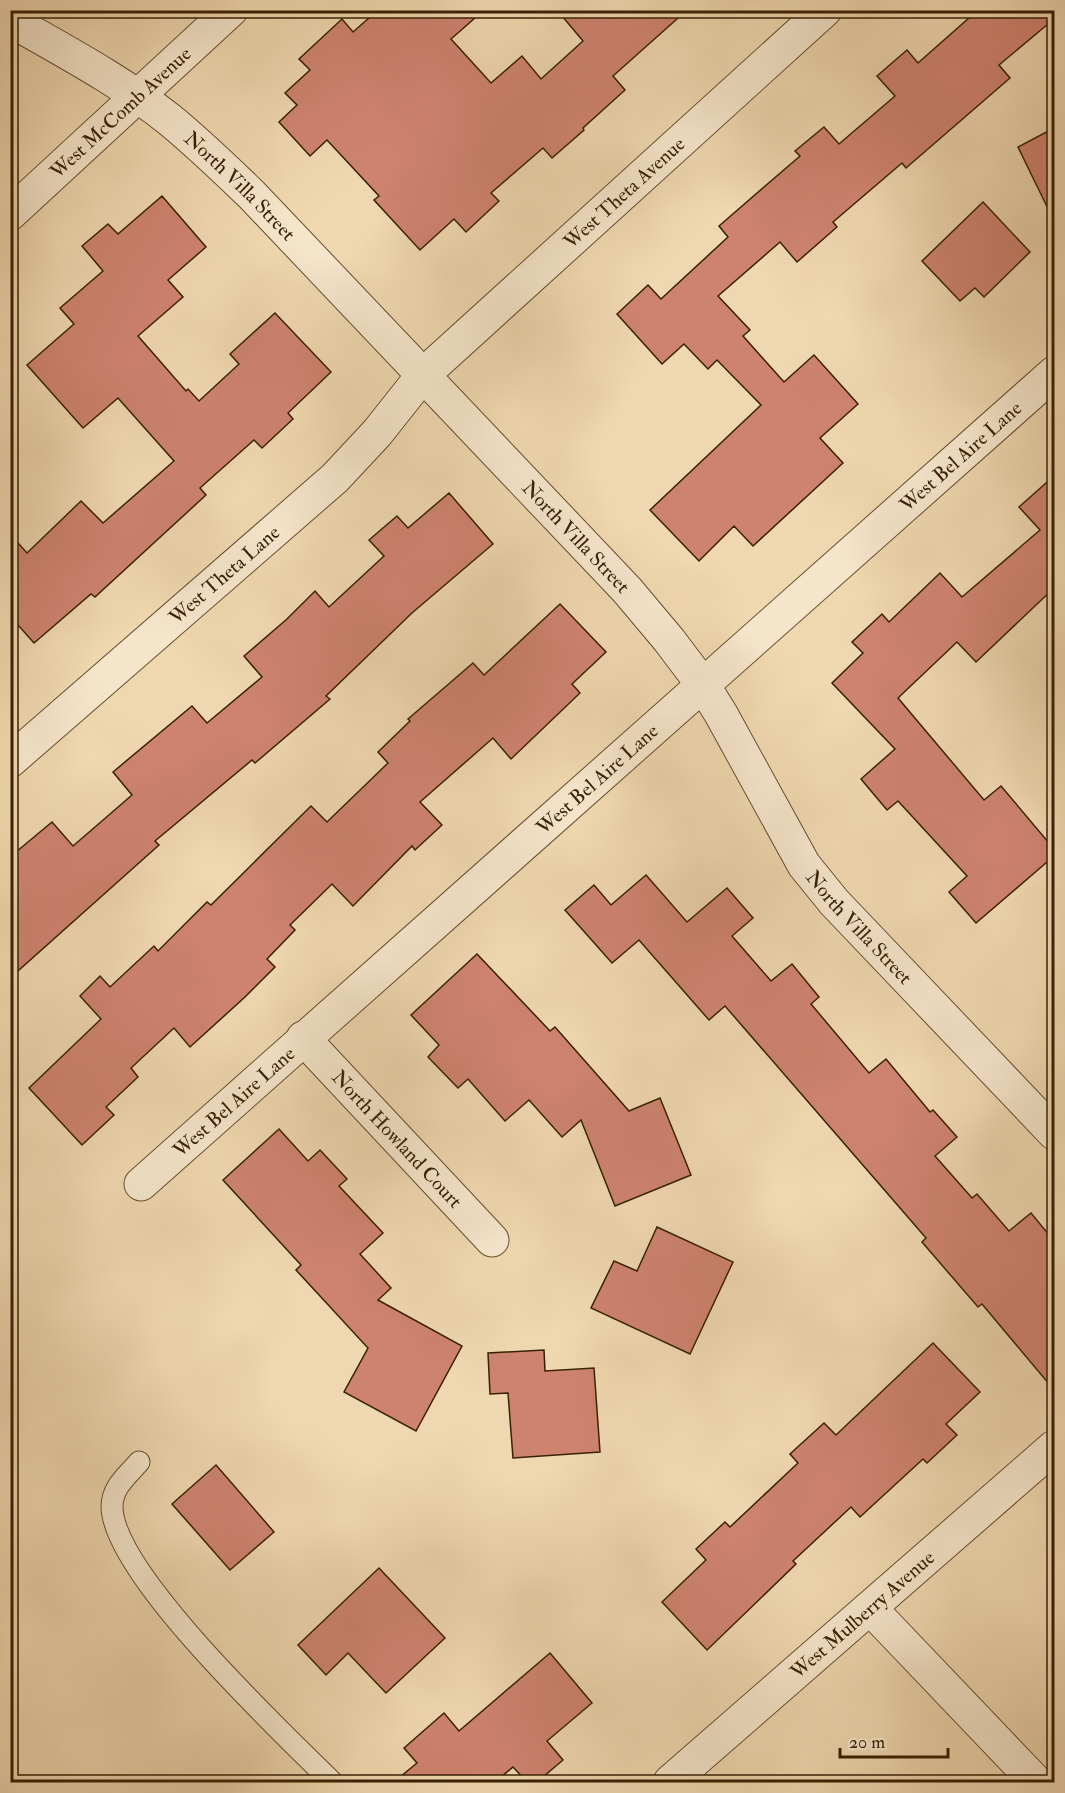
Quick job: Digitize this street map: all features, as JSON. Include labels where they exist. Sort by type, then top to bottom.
[{"type":"street","name":"West McComb Avenue","points":[[10,214],[231,10]]},
{"type":"street","name":"West Theta Avenue","points":[[423,375],[825,10]]},
{"type":"street","name":"North Villa Street","points":[[10,20],[137,97],[169,120],[251,194],[627,591],[703,685],[746,755],[776,817],[812,874],[834,902],[1054,1133]]},
{"type":"street","name":"West Bel Aire Lane","points":[[141,1184],[1054,373]]},
{"type":"street","name":"West Theta Lane","points":[[10,761],[335,478],[377,433],[423,375]]},
{"type":"street","name":"North Howland Court","points":[[303,1038],[492,1240]]},
{"type":"street","name":"West Mulberry Avenue","points":[[670,1782],[1054,1447]]},
{"type":"street","points":[[870,1608],[1036,1782]]},
{"type":"lane","points":[[139,1462],[115,1489],[112,1509],[124,1544],[150,1585],[190,1637],[332,1782]]},
{"type":"building","points":[[378,10],[484,10],[451,39],[491,83],[522,56],[541,79],[583,41],[557,10],[687,10],[613,76],[625,90],[583,128],[584,130],[552,158],[543,148],[491,193],[499,201],[466,232],[454,219],[420,250],[374,200],[379,196],[327,140],[310,156],[279,122],[297,105],[285,93],[310,70],[299,59],[342,19],[353,32]]},
{"type":"building","points":[[978,10],[1054,10],[1054,19],[999,65],[1010,78],[906,168],[902,163],[833,222],[837,227],[797,262],[780,242],[718,296],[750,330],[743,336],[784,382],[814,355],[858,404],[820,438],[843,463],[753,546],[734,526],[699,561],[650,510],[761,405],[717,360],[708,369],[684,344],[662,364],[617,314],[648,285],[661,299],[728,237],[719,226],[800,156],[795,151],[824,127],[839,144],[895,96],[877,76],[907,50],[918,63]]},
{"type":"building","points":[[1054,128],[1054,221],[1018,147]]},
{"type":"building","points":[[162,196],[206,247],[168,280],[183,297],[138,336],[186,391],[188,389],[199,401],[239,364],[230,354],[275,313],[331,372],[288,413],[293,419],[262,448],[254,440],[200,488],[206,495],[95,597],[91,594],[34,643],[10,616],[10,534],[27,553],[81,501],[103,523],[174,461],[118,398],[83,428],[27,365],[74,324],[60,308],[103,271],[82,246],[108,224],[118,234]]},
{"type":"building","points":[[983,202],[1030,252],[984,297],[975,288],[960,301],[922,261]]},
{"type":"building","points":[[1054,476],[1054,588],[976,662],[957,642],[898,698],[984,800],[1001,786],[1054,849],[1054,856],[976,923],[949,892],[967,876],[898,801],[887,810],[861,779],[895,749],[832,683],[863,653],[852,642],[882,614],[889,622],[940,573],[962,597],[1040,530],[1019,507]]},
{"type":"building","points":[[449,493],[493,544],[412,613],[326,696],[330,699],[255,763],[252,760],[155,841],[159,845],[10,978],[10,857],[52,822],[73,846],[132,795],[113,772],[192,706],[207,723],[262,677],[244,656],[315,591],[329,607],[384,556],[369,540],[397,516],[408,528]]},
{"type":"building","points":[[560,604],[606,652],[572,684],[580,693],[511,759],[493,738],[420,802],[442,825],[415,850],[412,846],[353,906],[332,884],[290,925],[295,930],[267,959],[275,967],[245,997],[190,1047],[174,1028],[131,1068],[138,1077],[106,1107],[114,1115],[82,1145],[29,1088],[101,1019],[80,996],[100,976],[110,987],[154,946],[158,951],[207,902],[211,905],[311,806],[327,822],[388,763],[378,752],[410,721],[408,719],[473,663],[484,675]]},
{"type":"building","points":[[646,875],[687,922],[727,888],[753,918],[732,936],[771,981],[792,964],[819,997],[811,1004],[869,1073],[886,1059],[930,1112],[933,1110],[957,1137],[935,1156],[972,1198],[977,1194],[1009,1231],[1031,1213],[1054,1241],[1054,1390],[982,1304],[978,1307],[922,1242],[926,1238],[725,1006],[709,1020],[639,940],[612,963],[565,910],[594,885],[611,905]]},
{"type":"building","points":[[477,954],[550,1031],[555,1027],[629,1111],[660,1098],[691,1175],[615,1206],[581,1120],[562,1137],[529,1100],[505,1121],[468,1079],[458,1088],[428,1057],[439,1045],[411,1015]]},
{"type":"building","points":[[279,1129],[308,1161],[320,1150],[347,1179],[339,1186],[383,1233],[360,1254],[391,1288],[378,1300],[462,1346],[416,1431],[344,1392],[368,1348],[296,1270],[301,1265],[223,1180]]},
{"type":"building","points":[[657,1227],[733,1262],[690,1354],[591,1308],[614,1261],[637,1271]]},
{"type":"building","points":[[933,1343],[980,1392],[946,1424],[957,1435],[927,1463],[923,1459],[860,1517],[851,1507],[793,1561],[796,1564],[707,1650],[662,1602],[706,1560],[696,1549],[725,1522],[730,1527],[798,1463],[790,1454],[824,1423],[836,1435]]},
{"type":"building","points":[[544,1350],[545,1371],[594,1368],[600,1452],[513,1458],[508,1393],[490,1394],[488,1353]]},
{"type":"building","points":[[216,1465],[274,1532],[230,1570],[172,1504]]},
{"type":"building","points":[[379,1568],[445,1638],[386,1693],[348,1653],[326,1675],[298,1645]]},
{"type":"building","points":[[550,1653],[592,1703],[547,1741],[563,1760],[537,1782],[527,1782],[513,1767],[495,1782],[394,1782],[417,1763],[404,1748],[444,1713],[459,1731]]}]
